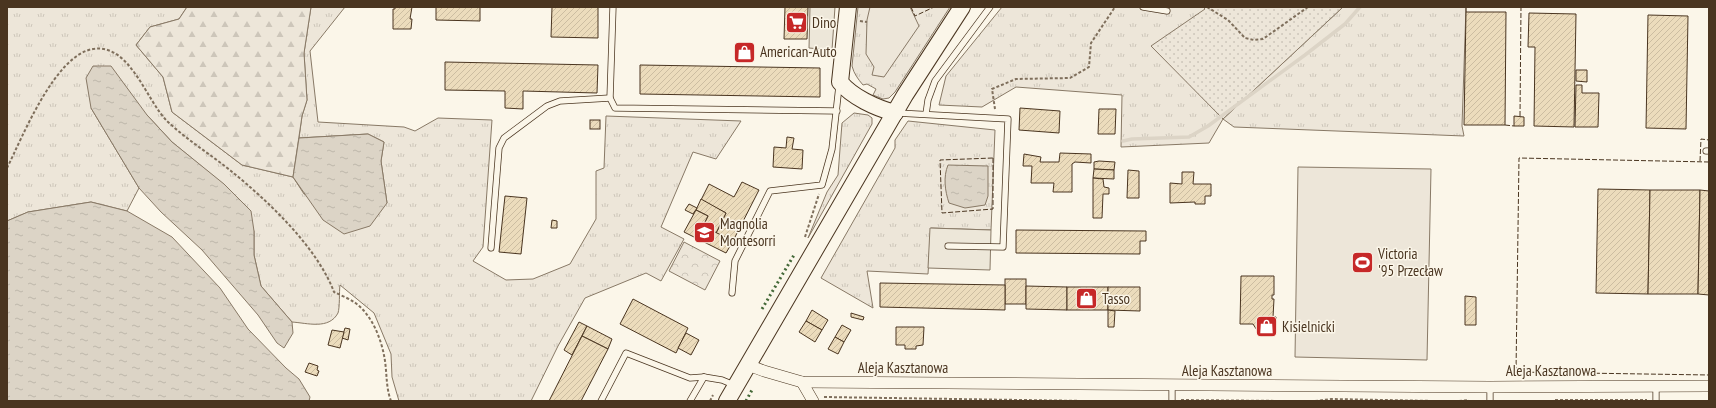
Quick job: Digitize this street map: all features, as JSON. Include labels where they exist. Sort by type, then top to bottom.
[{"type":"street","points":[[848,7],[840,82],[845,88],[860,98],[894,113]]},
{"type":"street","points":[[727,401],[894,113],[927,59],[962,7]]},
{"type":"street","name":"Aleja Kasztanowa","points":[[748,365],[802,382],[1490,387],[1656,385],[1709,386]]},
{"type":"street","points":[[802,382],[811,399]]},
{"type":"lane","points":[[613,7],[610,98],[615,108],[837,110]]},
{"type":"lane","points":[[926,114],[928,100],[936,81],[990,7]]},
{"type":"lane","points":[[1143,7],[1167,11]]},
{"type":"lane","points":[[732,293],[735,261],[770,191],[822,185],[832,149],[840,82]]},
{"type":"lane","points":[[491,248],[498,148],[504,138],[547,106],[560,101],[610,98]]},
{"type":"lane","points":[[894,113],[1008,118],[1003,247],[948,246]]},
{"type":"lane","points":[[601,401],[626,353],[690,378],[704,377],[722,380],[736,386]]},
{"type":"lane","points":[[690,401],[704,377]]},
{"type":"lane","points":[[1172,385],[1172,401]]},
{"type":"lane","points":[[1656,385],[1656,401]]},
{"type":"lane","points":[[1490,387],[1490,400]]},
{"type":"path","points":[[997,118],[992,89],[1016,79],[1070,78],[1089,67],[1091,44],[1115,7]]},
{"type":"path","points":[[1207,7],[1228,20],[1245,38],[1254,40],[1263,39],[1308,7]]},
{"type":"path","points":[[7,168],[37,107],[64,66],[83,52],[89,50],[104,49],[115,53],[136,74],[157,109],[166,120],[189,140],[232,172],[262,199],[312,252],[328,278],[334,292],[354,302],[370,317],[380,342],[385,361],[387,392],[391,401]]},
{"type":"path","points":[[803,241],[822,185]]},
{"type":"path","points":[[811,399],[1087,401]]},
{"type":"path","points":[[1315,401],[1331,399],[1436,401]]},
{"type":"path","points":[[1459,401],[1490,400]]},
{"type":"path","points":[[1553,400],[1656,401]]},
{"type":"path","points":[[1172,401],[1284,401]]},
{"type":"green space","points":[[7,7],[187,7],[179,19],[150,27],[136,45],[163,77],[172,112],[242,165],[293,177],[304,194],[387,203],[381,161],[384,142],[368,134],[299,138],[302,116],[307,100],[304,53],[311,7],[345,7],[310,51],[318,122],[404,127],[415,131],[438,118],[492,120],[483,247],[473,261],[506,280],[533,279],[570,264],[596,219],[596,171],[604,168],[606,116],[741,121],[716,159],[693,152],[661,227],[684,239],[661,281],[646,273],[585,298],[558,346],[531,401],[399,401],[392,377],[391,354],[374,313],[340,285],[339,310],[334,318],[329,322],[323,324],[311,324],[292,322],[261,286],[254,255],[254,231],[223,184],[172,142],[147,115],[91,108],[139,188],[127,211],[91,202],[28,212],[7,221]]},
{"type":"green space","points":[[187,7],[311,7],[304,53],[307,100],[302,116],[293,177],[242,165],[172,112],[163,77],[136,45],[150,27],[179,19]]},
{"type":"green space","points":[[858,7],[950,7],[895,92],[889,98],[883,99],[873,95],[876,89],[867,84],[863,85],[853,69],[852,66]]},
{"type":"green space","points":[[870,7],[910,7],[919,26],[884,77],[872,75],[874,67],[866,54],[867,20]]},
{"type":"green space","points":[[1002,7],[1203,7],[1205,9],[1223,119],[1209,143],[1121,147],[1122,95],[1016,87],[982,107],[939,105],[946,76]]},
{"type":"green space","points":[[1203,7],[1343,7],[1223,119],[1151,46],[1205,9]]},
{"type":"green space","points":[[1343,7],[1466,7],[1462,126],[1464,136],[1234,127],[1223,119]]},
{"type":"green space","points":[[854,113],[868,115],[872,118],[872,124],[808,238],[827,192],[838,175],[842,123]]},
{"type":"green space","points":[[908,121],[995,130],[991,230],[931,228],[928,274],[867,271],[873,308],[821,278],[895,148],[895,140]]},
{"type":"green space","name":"Victoria '95 Przecław","points":[[1298,167],[1431,169],[1427,360],[1295,357]]},
{"type":"green space","points":[[684,242],[720,261],[705,290],[669,271]]},
{"type":"shaded area","points":[[810,7],[835,7],[832,50],[809,48]]},
{"type":"shaded area","points":[[930,228],[991,230],[990,270],[928,268]]},
{"type":"water","points":[[93,66],[111,66],[147,115],[172,142],[224,184],[251,211],[254,231],[254,255],[261,286],[292,322],[293,333],[284,348],[277,343],[258,315],[202,250],[161,212],[139,188],[91,108],[86,78]]},
{"type":"water","points":[[368,134],[384,142],[381,161],[387,203],[370,226],[344,234],[323,220],[293,177],[299,138]]},
{"type":"water","points":[[948,165],[988,166],[988,196],[985,205],[965,208],[949,203],[945,184],[945,174]]},
{"type":"water","points":[[91,202],[127,211],[172,237],[220,288],[248,329],[286,368],[299,379],[310,397],[309,401],[7,401],[7,221],[28,212]]},
{"type":"building","points":[[395,7],[412,7],[410,19],[412,19],[411,29],[393,29],[393,9],[395,9]]},
{"type":"building","points":[[436,7],[480,7],[480,21],[436,20]]},
{"type":"building","points":[[552,7],[598,7],[598,38],[551,37]]},
{"type":"building","name":"Dino","points":[[785,7],[808,7],[807,39],[784,39]]},
{"type":"building","points":[[1466,12],[1506,12],[1505,125],[1464,125]]},
{"type":"building","points":[[1529,13],[1576,14],[1574,127],[1534,126],[1535,47],[1528,47]]},
{"type":"building","points":[[1648,15],[1688,16],[1686,129],[1646,128]]},
{"type":"building","points":[[445,62],[598,65],[597,93],[523,91],[523,109],[505,108],[505,91],[445,90]]},
{"type":"building","points":[[640,65],[820,68],[820,97],[640,94]]},
{"type":"building","points":[[1576,70],[1587,70],[1587,82],[1576,81]]},
{"type":"building","points":[[1576,85],[1582,85],[1582,93],[1599,93],[1598,127],[1575,127]]},
{"type":"building","points":[[1020,108],[1060,111],[1059,133],[1019,130]]},
{"type":"building","points":[[1099,109],[1116,109],[1115,134],[1098,134]]},
{"type":"building","points":[[1514,116],[1524,117],[1524,126],[1514,126]]},
{"type":"building","points":[[590,120],[600,120],[600,129],[590,129]]},
{"type":"building","points":[[787,137],[794,138],[792,149],[803,150],[802,169],[773,167],[774,147],[786,148]]},
{"type":"building","points":[[1060,153],[1091,154],[1091,163],[1075,162],[1072,164],[1072,192],[1053,192],[1054,183],[1031,183],[1032,166],[1023,166],[1024,154],[1041,157],[1040,162],[1059,162]]},
{"type":"building","points":[[1094,162],[1115,162],[1114,170],[1094,169]]},
{"type":"building","points":[[1094,169],[1114,170],[1114,179],[1093,178]]},
{"type":"building","points":[[1128,170],[1139,171],[1139,198],[1127,198]]},
{"type":"building","points":[[1182,172],[1194,172],[1193,184],[1211,184],[1211,196],[1205,196],[1205,204],[1195,204],[1195,202],[1170,203],[1170,183],[1182,184]]},
{"type":"building","points":[[1093,178],[1103,179],[1104,187],[1109,188],[1109,194],[1103,194],[1102,218],[1093,218]]},
{"type":"building","points":[[742,182],[759,190],[733,241],[716,233],[726,213],[701,200],[709,184],[734,197]]},
{"type":"building","points":[[1598,189],[1650,190],[1648,294],[1596,293]]},
{"type":"building","points":[[1650,190],[1700,190],[1698,294],[1648,294]]},
{"type":"building","points":[[1700,190],[1709,191],[1709,295],[1698,294]]},
{"type":"building","points":[[505,196],[527,198],[521,254],[499,252]]},
{"type":"building","points":[[701,199],[726,213],[716,233],[703,226],[708,216],[696,210]]},
{"type":"building","points":[[689,204],[697,208],[693,214],[685,210]]},
{"type":"building","points":[[696,210],[708,216],[703,226],[733,241],[726,253],[684,232]]},
{"type":"building","points":[[552,220],[557,221],[557,228],[551,228]]},
{"type":"building","points":[[1016,230],[1146,231],[1146,241],[1140,241],[1140,254],[1016,253]]},
{"type":"building","points":[[1241,276],[1274,276],[1274,295],[1272,295],[1272,299],[1274,299],[1273,317],[1276,317],[1275,333],[1262,333],[1260,335],[1253,324],[1240,324]]},
{"type":"building","points":[[1005,279],[1026,279],[1026,304],[1005,304]]},
{"type":"building","points":[[880,283],[1005,285],[1005,310],[880,307]]},
{"type":"building","points":[[1026,286],[1067,287],[1067,310],[1026,309]]},
{"type":"building","points":[[1067,287],[1108,287],[1108,310],[1067,310]]},
{"type":"building","points":[[1108,287],[1140,287],[1140,311],[1108,310]]},
{"type":"building","points":[[1465,296],[1476,297],[1476,325],[1465,325]]},
{"type":"building","points":[[633,299],[688,328],[676,353],[620,324]]},
{"type":"building","points":[[812,310],[828,320],[822,330],[806,321]]},
{"type":"building","points":[[1108,310],[1115,311],[1114,327],[1108,327]]},
{"type":"building","points":[[851,313],[864,317],[863,320],[851,317]]},
{"type":"building","points":[[806,321],[822,330],[815,342],[799,332]]},
{"type":"building","points":[[579,322],[587,326],[572,355],[564,350]]},
{"type":"building","points":[[842,325],[851,330],[844,342],[835,337]]},
{"type":"building","points":[[587,326],[612,339],[608,349],[582,336]]},
{"type":"building","points":[[896,327],[924,327],[923,345],[916,346],[916,349],[905,349],[905,345],[896,345]]},
{"type":"building","points":[[345,328],[350,329],[348,340],[342,338]]},
{"type":"building","points":[[332,330],[344,332],[340,348],[328,345]]},
{"type":"building","points":[[686,333],[699,340],[691,355],[678,348]]},
{"type":"building","points":[[582,336],[608,349],[581,401],[549,401]]},
{"type":"building","points":[[835,337],[844,342],[838,354],[828,349]]},
{"type":"building","points":[[309,363],[318,366],[317,370],[319,371],[317,376],[305,372]]},
{"type":"waterway","points":[[1123,141],[1132,139],[1189,137],[1208,126],[1305,55],[1345,24],[1360,7]]},
{"type":"hedge","points":[[762,309],[794,255]]},
{"type":"hedge","points":[[746,401],[753,388]]},
{"type":"fence","points":[[911,7],[915,16],[934,7]]},
{"type":"fence","points":[[1466,7],[1466,12]]},
{"type":"fence","points":[[1520,116],[1521,7]]},
{"type":"fence","points":[[1505,125],[1514,126]]},
{"type":"fence","points":[[1700,161],[1701,139],[1709,140]]},
{"type":"fence","points":[[993,158],[993,209],[942,213],[940,160],[993,158]]},
{"type":"fence","points":[[1709,162],[1519,158],[1516,372],[1709,375]]},
{"type":"place","name":"Dino","points":[[796,23]]},
{"type":"place","name":"American-Auto","points":[[744,52]]},
{"type":"place","name":"Magnolia Montesorri","points":[[705,233]]},
{"type":"place","name":"Victoria '95 Przecław","points":[[1363,263]]},
{"type":"place","name":"Tasso","points":[[1086,299]]},
{"type":"place","name":"Kisielnicki","points":[[1267,327]]}]
